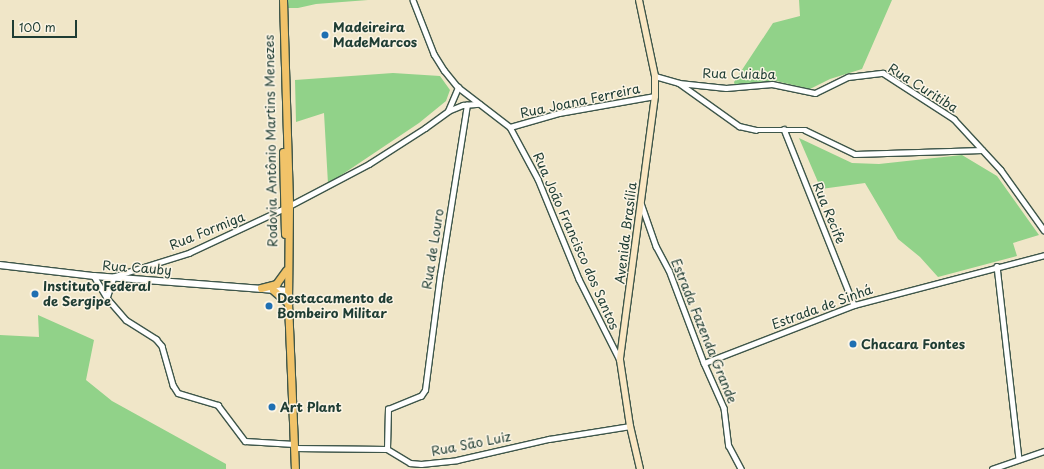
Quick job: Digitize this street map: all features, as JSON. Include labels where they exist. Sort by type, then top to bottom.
[{"type":"main road","name":"Rodovia Antônio Martins Menezes","points":[[279,0],[287,208],[286,270],[288,282]]},
{"type":"main road","name":"Rodovia Antônio Martins Menezes","points":[[283,0],[288,302],[295,469]]},
{"type":"main road","name":"Avenida Brasília","points":[[639,0],[655,76],[655,96],[620,360],[630,426],[640,469]]},
{"type":"main road","points":[[260,288],[276,284],[286,270]]},
{"type":"main road","points":[[273,290],[288,302]]},
{"type":"street","name":"Rua João Francisco dos Santos","points":[[413,0],[436,58],[458,87],[510,127],[538,179],[579,278],[620,360]]},
{"type":"street","name":"Rua Curitiba","points":[[865,74],[884,73],[954,119],[1010,182],[1044,230]]},
{"type":"street","name":"Rua Cuiaba","points":[[679,83],[726,88],[772,84],[815,93],[841,80],[865,74]]},
{"type":"street","points":[[655,76],[679,83],[739,126],[756,130],[805,130],[858,154],[982,150]]},
{"type":"street","points":[[448,111],[458,87]]},
{"type":"street","name":"Rua Joana Ferreira","points":[[510,127],[559,113],[655,96]]},
{"type":"street","name":"Rua Formiga","points":[[114,277],[190,253],[287,208],[369,164],[448,111],[467,104]]},
{"type":"street","points":[[467,104],[479,104]]},
{"type":"street","name":"Rua de Louro","points":[[387,448],[388,411],[390,407],[421,396],[424,390],[440,275],[467,104]]},
{"type":"street","name":"Rua Recife","points":[[784,129],[854,305]]},
{"type":"street","name":"Estrada Fazenda Grande","points":[[641,202],[656,246],[669,270],[704,363],[724,408],[729,446],[741,469]]},
{"type":"street","name":"Estrada de Sinhá","points":[[704,363],[854,305],[997,266],[1044,255]]},
{"type":"street","name":"Rua Cauby","points":[[0,265],[94,276],[288,291]]},
{"type":"street","points":[[997,266],[1019,459]]},
{"type":"street","points":[[94,276],[107,298],[126,320],[156,339],[162,346],[174,385],[178,393],[218,405],[245,441],[294,446],[387,448]]},
{"type":"street","points":[[107,298],[114,277]]},
{"type":"street","name":"Rua São Luiz","points":[[387,448],[410,463],[421,464],[461,460],[549,438],[630,426]]},
{"type":"street","points":[[992,469],[1044,451]]},
{"type":"green space","points":[[288,0],[368,0],[288,8]]},
{"type":"green space","points":[[799,0],[892,0],[862,69],[830,79],[810,89],[776,81],[735,86],[734,82],[773,23],[800,16]]},
{"type":"green space","points":[[393,73],[440,76],[450,90],[446,101],[419,123],[328,184],[324,113],[296,122],[295,80]]},
{"type":"green space","points":[[799,138],[852,163],[879,164],[962,155],[997,176],[1039,235],[1013,243],[1017,256],[938,277],[920,257],[898,239],[865,183],[821,189]]},
{"type":"green space","points":[[38,315],[94,340],[86,380],[112,401],[226,464],[226,469],[0,469],[0,335],[39,337]]},
{"type":"place","name":"Madeireira MadeMarcos","points":[[325,35]]},
{"type":"place","name":"Instituto Federal de Sergipe","points":[[35,294]]},
{"type":"place","name":"Destacamento de Bombeiro Militar","points":[[269,306]]},
{"type":"place","name":"Chacara Fontes","points":[[853,344]]},
{"type":"place","name":"Art Plant","points":[[272,407]]}]
